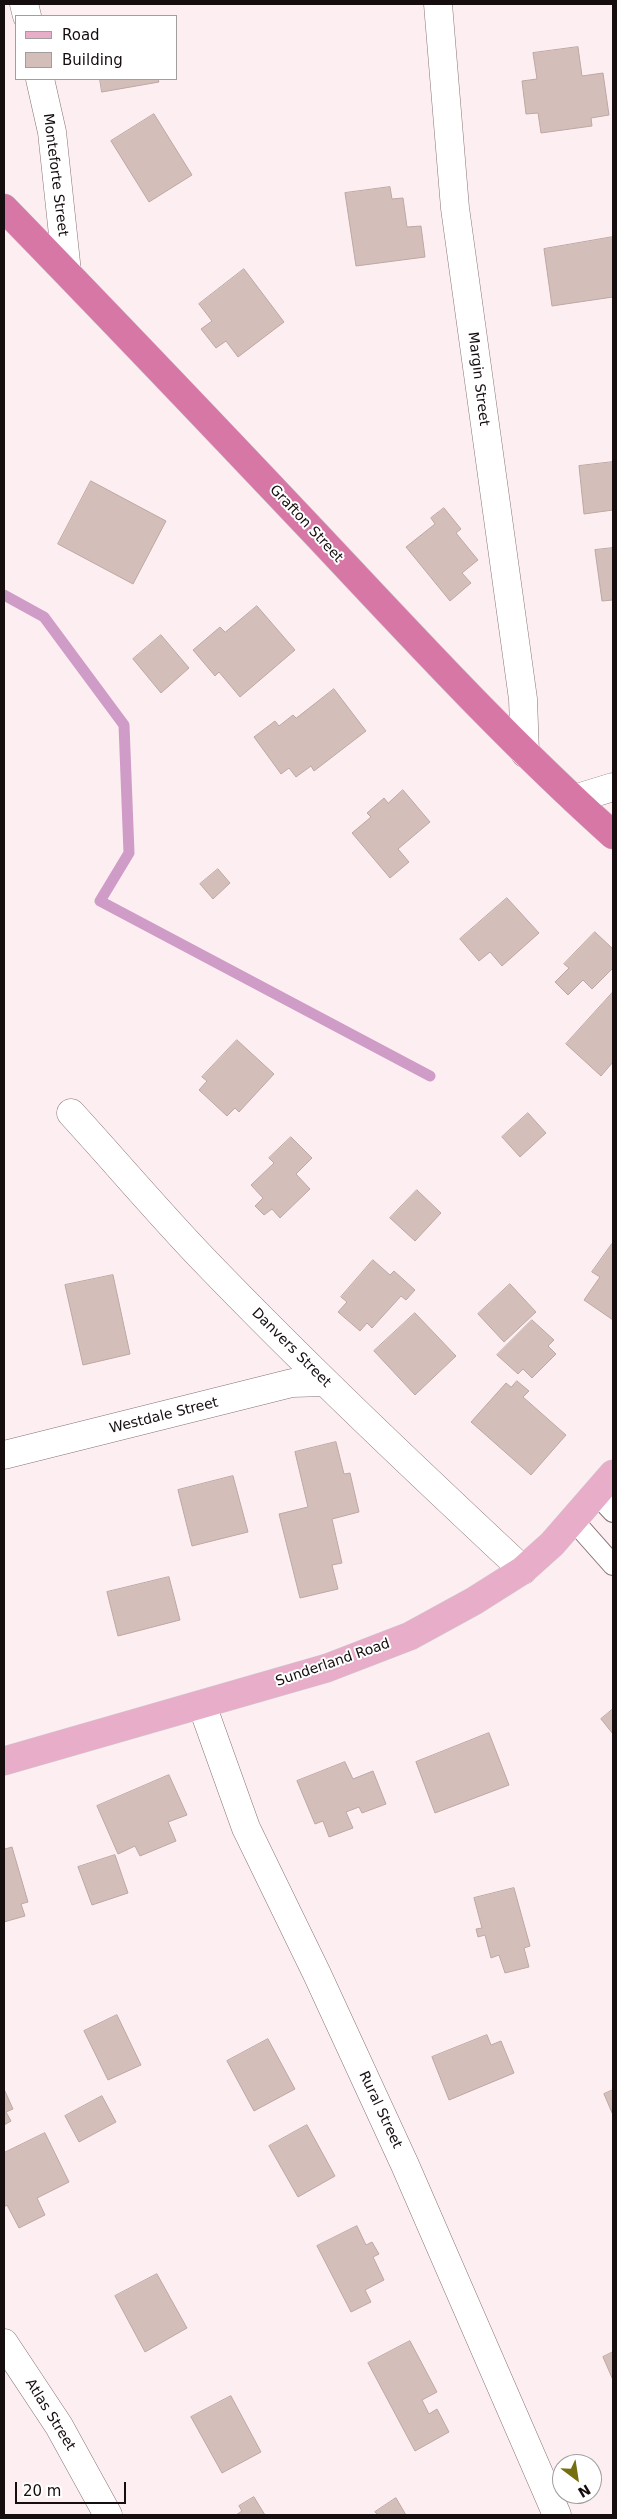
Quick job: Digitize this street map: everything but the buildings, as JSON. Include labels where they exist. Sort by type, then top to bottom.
[{"type":"highway","name":"Grafton Street","points":[[4,208],[67,272],[452,679],[525,753],[613,835]]},
{"type":"main road","name":"Sunderland Road","points":[[4,1761],[327,1668],[410,1636],[474,1601],[523,1570],[574,1521],[608,1494]]},
{"type":"street","name":"Margin Street","points":[[438,4],[455,208],[522,700],[525,753]]},
{"type":"street","name":"Monteforte Street","points":[[40,80],[52,132],[67,272]]},
{"type":"street","points":[[574,799],[613,787]]},
{"type":"street","name":"Danvers Street","points":[[71,1113],[202,1257],[325,1382],[394,1451],[523,1570]]},
{"type":"street","name":"Westdale Street","points":[[4,1455],[292,1383],[325,1382]]},
{"type":"street","name":"Rural Street","points":[[202,1705],[246,1828],[317,1974],[405,2165],[557,2515]]},
{"type":"street","name":"Atlas Street","points":[[4,2343],[59,2426],[108,2515]]},
{"type":"lane","points":[[574,1521],[613,1565]]},
{"type":"waterway","points":[[4,595],[44,617],[124,725],[129,853],[100,901],[430,1076]]}]
